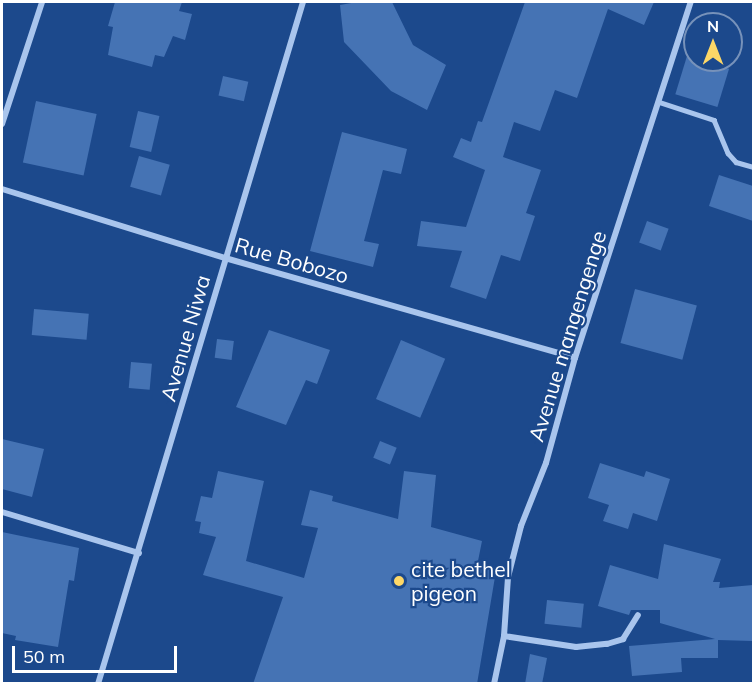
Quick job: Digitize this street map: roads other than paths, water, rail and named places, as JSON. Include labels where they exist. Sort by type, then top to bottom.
[{"type":"street","points":[[2,124],[42,2]]},
{"type":"street","name":"Avenue Niwa","points":[[98,684],[303,2]]},
{"type":"street","name":"Avenue mangengenge","points":[[494,684],[504,636],[508,577],[520,526],[546,463],[575,358],[660,102],[690,2]]},
{"type":"street","name":"Rue Bobozo","points":[[2,189],[225,258],[575,358]]},
{"type":"street","points":[[2,512],[139,553]]},
{"type":"street","points":[[504,636],[555,646],[607,644],[623,639],[638,615]]},
{"type":"lane","points":[[660,102],[714,120],[728,153],[736,162],[753,167]]},
{"type":"place","name":"cite bethel pigeon","points":[[399,581]]}]
